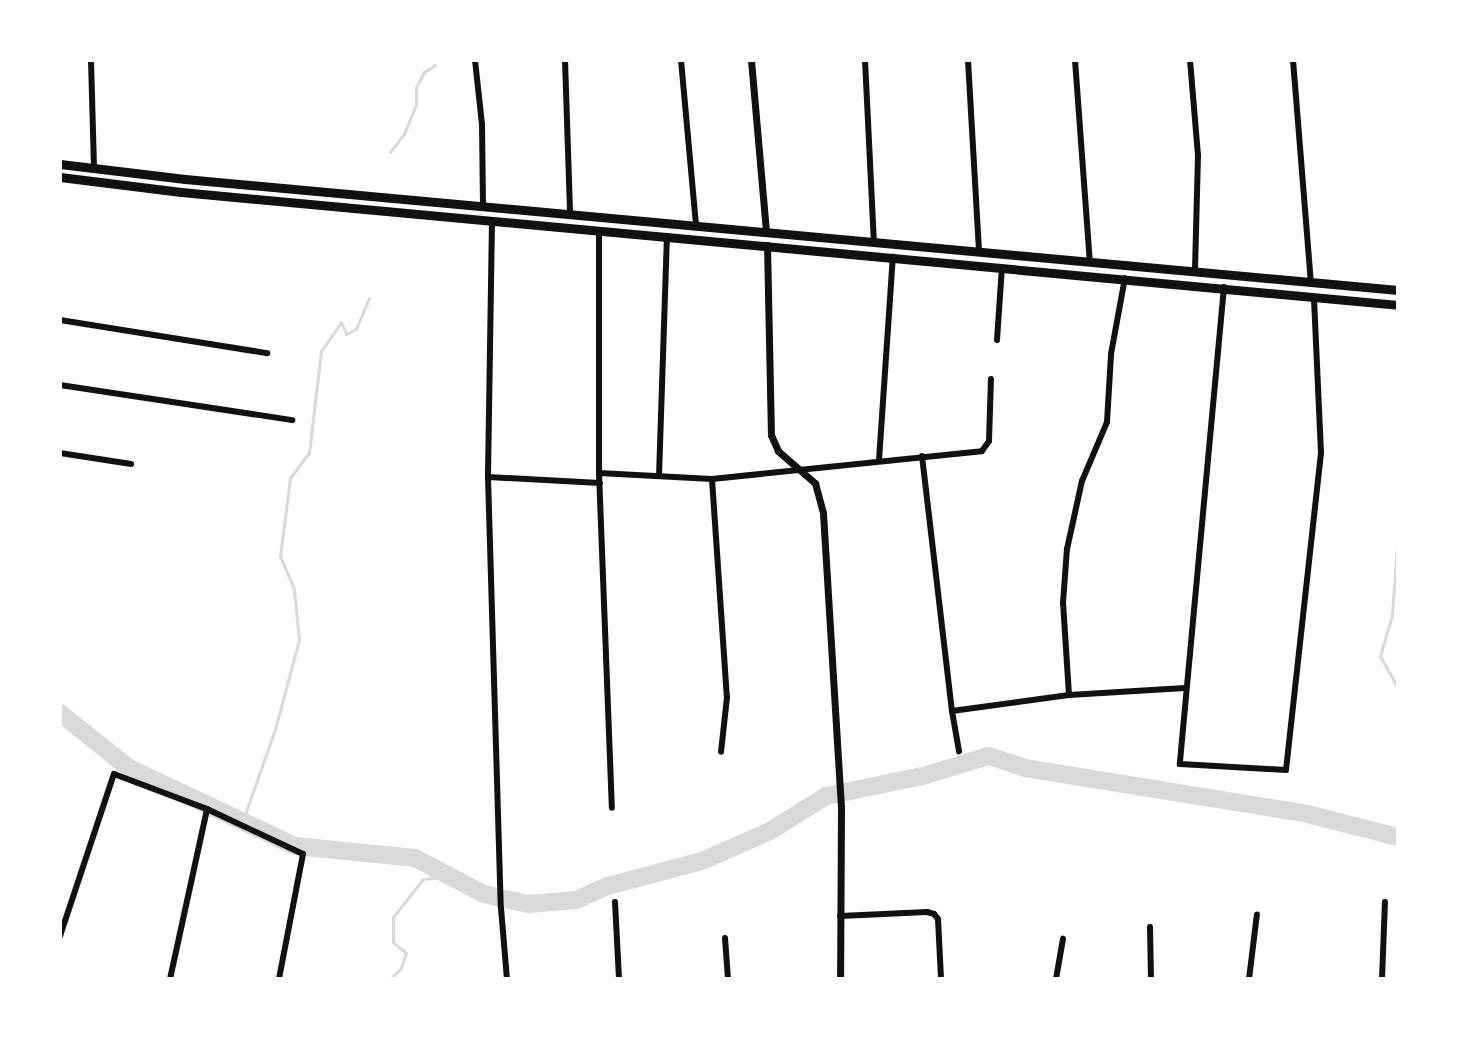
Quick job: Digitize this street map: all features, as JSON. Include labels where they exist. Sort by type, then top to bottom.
[{"type":"highway","points":[[60,164],[1398,290]]},
{"type":"highway","points":[[60,177],[492,221],[1398,305]]},
{"type":"street","points":[[91,60],[94,169]]},
{"type":"street","points":[[475,60],[482,124],[483,206]]},
{"type":"street","points":[[565,60],[570,213]]},
{"type":"street","points":[[681,60],[696,226]]},
{"type":"street","points":[[751,60],[766,232]]},
{"type":"street","points":[[865,60],[874,242]]},
{"type":"street","points":[[968,60],[979,251]]},
{"type":"street","points":[[1075,60],[1090,262]]},
{"type":"street","points":[[1190,60],[1198,155],[1195,271]]},
{"type":"street","points":[[1293,60],[1311,283]]},
{"type":"street","points":[[492,221],[488,477],[501,908],[507,979]]},
{"type":"street","points":[[599,230],[599,473],[612,808]]},
{"type":"street","points":[[659,476],[667,237]]},
{"type":"street","points":[[767,245],[771,435],[778,451],[815,483],[821,496],[841,808],[840,979]]},
{"type":"street","points":[[879,460],[893,256]]},
{"type":"street","points":[[997,340],[1002,266]]},
{"type":"street","points":[[1069,695],[1063,603],[1067,549],[1082,481],[1107,422],[1111,354],[1125,278]]},
{"type":"street","points":[[1224,287],[1180,764],[1286,770],[1321,453],[1314,298]]},
{"type":"street","points":[[60,320],[267,353]]},
{"type":"street","points":[[599,473],[712,479],[987,449],[991,379]]},
{"type":"street","points":[[60,385],[292,420]]},
{"type":"street","points":[[60,453],[131,464]]},
{"type":"street","points":[[922,456],[959,751]]},
{"type":"street","points":[[488,477],[600,483]]},
{"type":"street","points":[[712,479],[727,697],[721,752]]},
{"type":"street","points":[[952,711],[1069,695],[1185,688]]},
{"type":"street","points":[[60,936],[114,774],[207,809],[303,854],[279,979]]},
{"type":"street","points":[[170,979],[207,809]]},
{"type":"street","points":[[615,902],[619,979]]},
{"type":"street","points":[[1382,979],[1385,902]]},
{"type":"street","points":[[840,916],[934,914],[938,919],[941,979]]},
{"type":"street","points":[[1249,979],[1257,914]]},
{"type":"street","points":[[1150,927],[1151,979]]},
{"type":"street","points":[[725,938],[728,979]]},
{"type":"street","points":[[1056,979],[1063,939]]},
{"type":"waterway","points":[[390,152],[404,134],[416,105],[416,87],[424,72],[435,65]]},
{"type":"waterway","points":[[243,820],[275,729],[299,640],[294,589],[280,556],[290,478],[309,453],[321,351],[341,322],[346,334],[356,329],[369,298]]},
{"type":"waterway","points":[[1398,529],[1392,615],[1380,656],[1398,689]]},
{"type":"waterway","points":[[60,713],[129,768],[295,846],[415,858],[484,894],[528,904],[576,900],[608,886],[702,861],[770,831],[826,796],[923,776],[989,756],[1025,768],[1303,813],[1398,837]]},
{"type":"waterway","points":[[390,979],[401,968],[406,953],[393,942],[393,917],[423,879],[448,877]]}]
